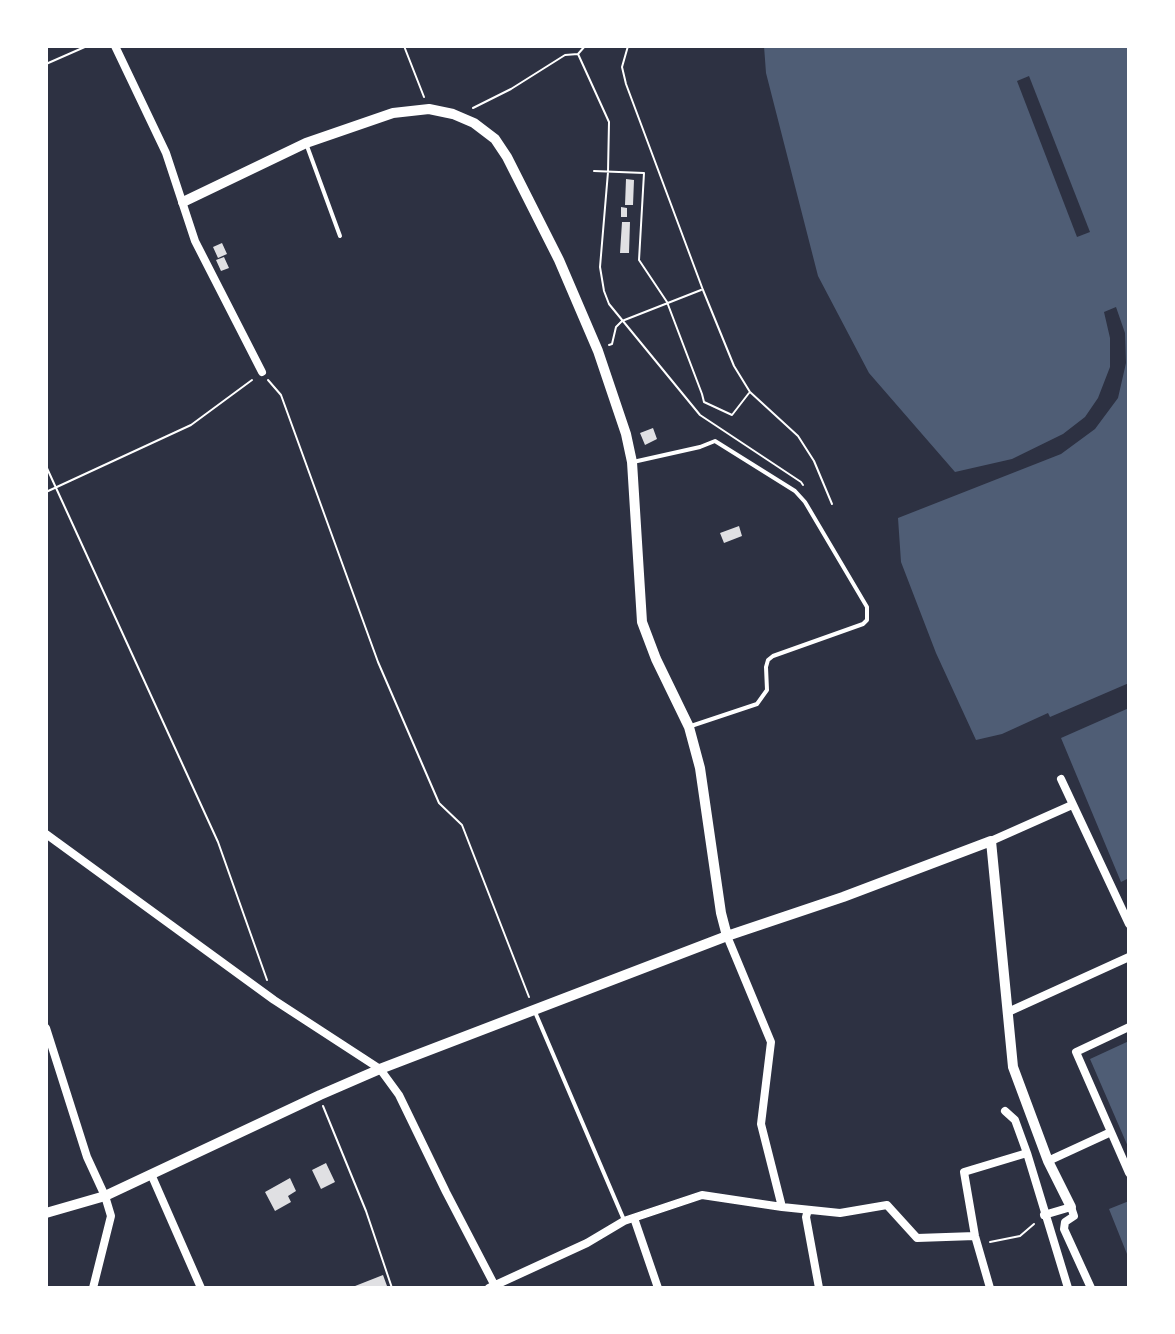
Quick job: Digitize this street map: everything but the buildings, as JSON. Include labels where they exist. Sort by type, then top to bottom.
[{"type":"street","points":[[115,46],[166,153],[195,241],[262,372]]},
{"type":"street","points":[[183,202],[306,143],[393,113],[429,109],[453,114],[474,123],[495,139],[507,157],[559,260],[598,351],[626,434],[632,462],[642,622],[689,727],[700,768],[721,913],[727,936],[771,1042],[761,1124],[782,1207]]},
{"type":"street","points":[[1061,779],[1129,924]]},
{"type":"street","points":[[46,1213],[105,1196],[380,1069],[727,936],[843,897],[991,841],[1072,805]]},
{"type":"street","points":[[46,834],[274,1000],[380,1069],[399,1095],[494,1287],[587,1243],[629,1219],[702,1195],[840,1213],[887,1205],[917,1238],[976,1240]]},
{"type":"street","points":[[991,841],[1013,1067],[1048,1161],[1071,1207],[1074,1216],[1063,1227],[1091,1288]]},
{"type":"street","points":[[1118,899],[1129,894]]},
{"type":"street","points":[[1008,1012],[1129,957]]},
{"type":"street","points":[[1129,1027],[1076,1052],[1129,1173]]},
{"type":"street","points":[[46,1028],[87,1157],[111,1216],[93,1288]]},
{"type":"street","points":[[1005,1111],[1015,1120],[1027,1153],[1068,1288]]},
{"type":"street","points":[[1048,1161],[1111,1132]]},
{"type":"street","points":[[990,1288],[976,1240],[964,1172],[1027,1153]]},
{"type":"street","points":[[151,1174],[201,1288]]},
{"type":"street","points":[[1044,1215],[1071,1207]]},
{"type":"street","points":[[808,1210],[806,1217],[819,1288]]},
{"type":"street","points":[[629,1219],[658,1288]]},
{"type":"lane","points":[[306,143],[340,236]]},
{"type":"lane","points":[[632,462],[715,441],[795,491],[805,502],[867,607],[867,620],[863,624],[768,660],[767,690],[757,704],[689,727]]},
{"type":"lane","points":[[534,1009],[629,1219]]},
{"type":"path","points":[[46,64],[87,46]]},
{"type":"path","points":[[404,46],[429,109]]},
{"type":"path","points":[[453,114],[494,98],[565,55],[578,54],[585,46]]},
{"type":"path","points":[[628,46],[622,67],[626,84],[734,366],[750,392],[798,436],[814,461],[832,504]]},
{"type":"path","points":[[578,54],[609,122],[600,267],[609,304],[700,415],[801,482],[807,493],[805,502]]},
{"type":"path","points":[[594,171],[644,173],[639,260],[667,302],[704,402],[732,415],[750,392]]},
{"type":"path","points":[[598,351],[612,344],[616,327],[622,321],[703,290]]},
{"type":"path","points":[[46,492],[191,425],[262,372],[281,395],[378,662],[439,803],[462,825],[534,1009]]},
{"type":"path","points":[[46,466],[218,842],[274,1000]]},
{"type":"path","points":[[320,1095],[330,1127],[366,1211],[392,1288]]},
{"type":"path","points":[[976,1240],[1020,1236],[1044,1215]]},
{"type":"water","points":[[764,46],[1129,46],[1129,683],[1050,717],[1048,713],[1002,734],[976,740],[936,653],[901,562],[898,518],[1061,454],[1095,429],[1118,398],[1126,363],[1125,333],[1116,307],[1104,312],[1110,338],[1110,367],[1098,398],[1085,417],[1063,434],[1012,459],[955,472],[869,373],[818,276],[766,73]]},
{"type":"water","points":[[1129,708],[1129,878],[1121,882],[1061,738]]},
{"type":"water","points":[[1129,1041],[1129,1149],[1090,1059]]},
{"type":"water","points":[[1129,1201],[1129,1259],[1109,1209]]},
{"type":"pier","points":[[1029,76],[1090,232],[1077,237],[1017,81]]}]
